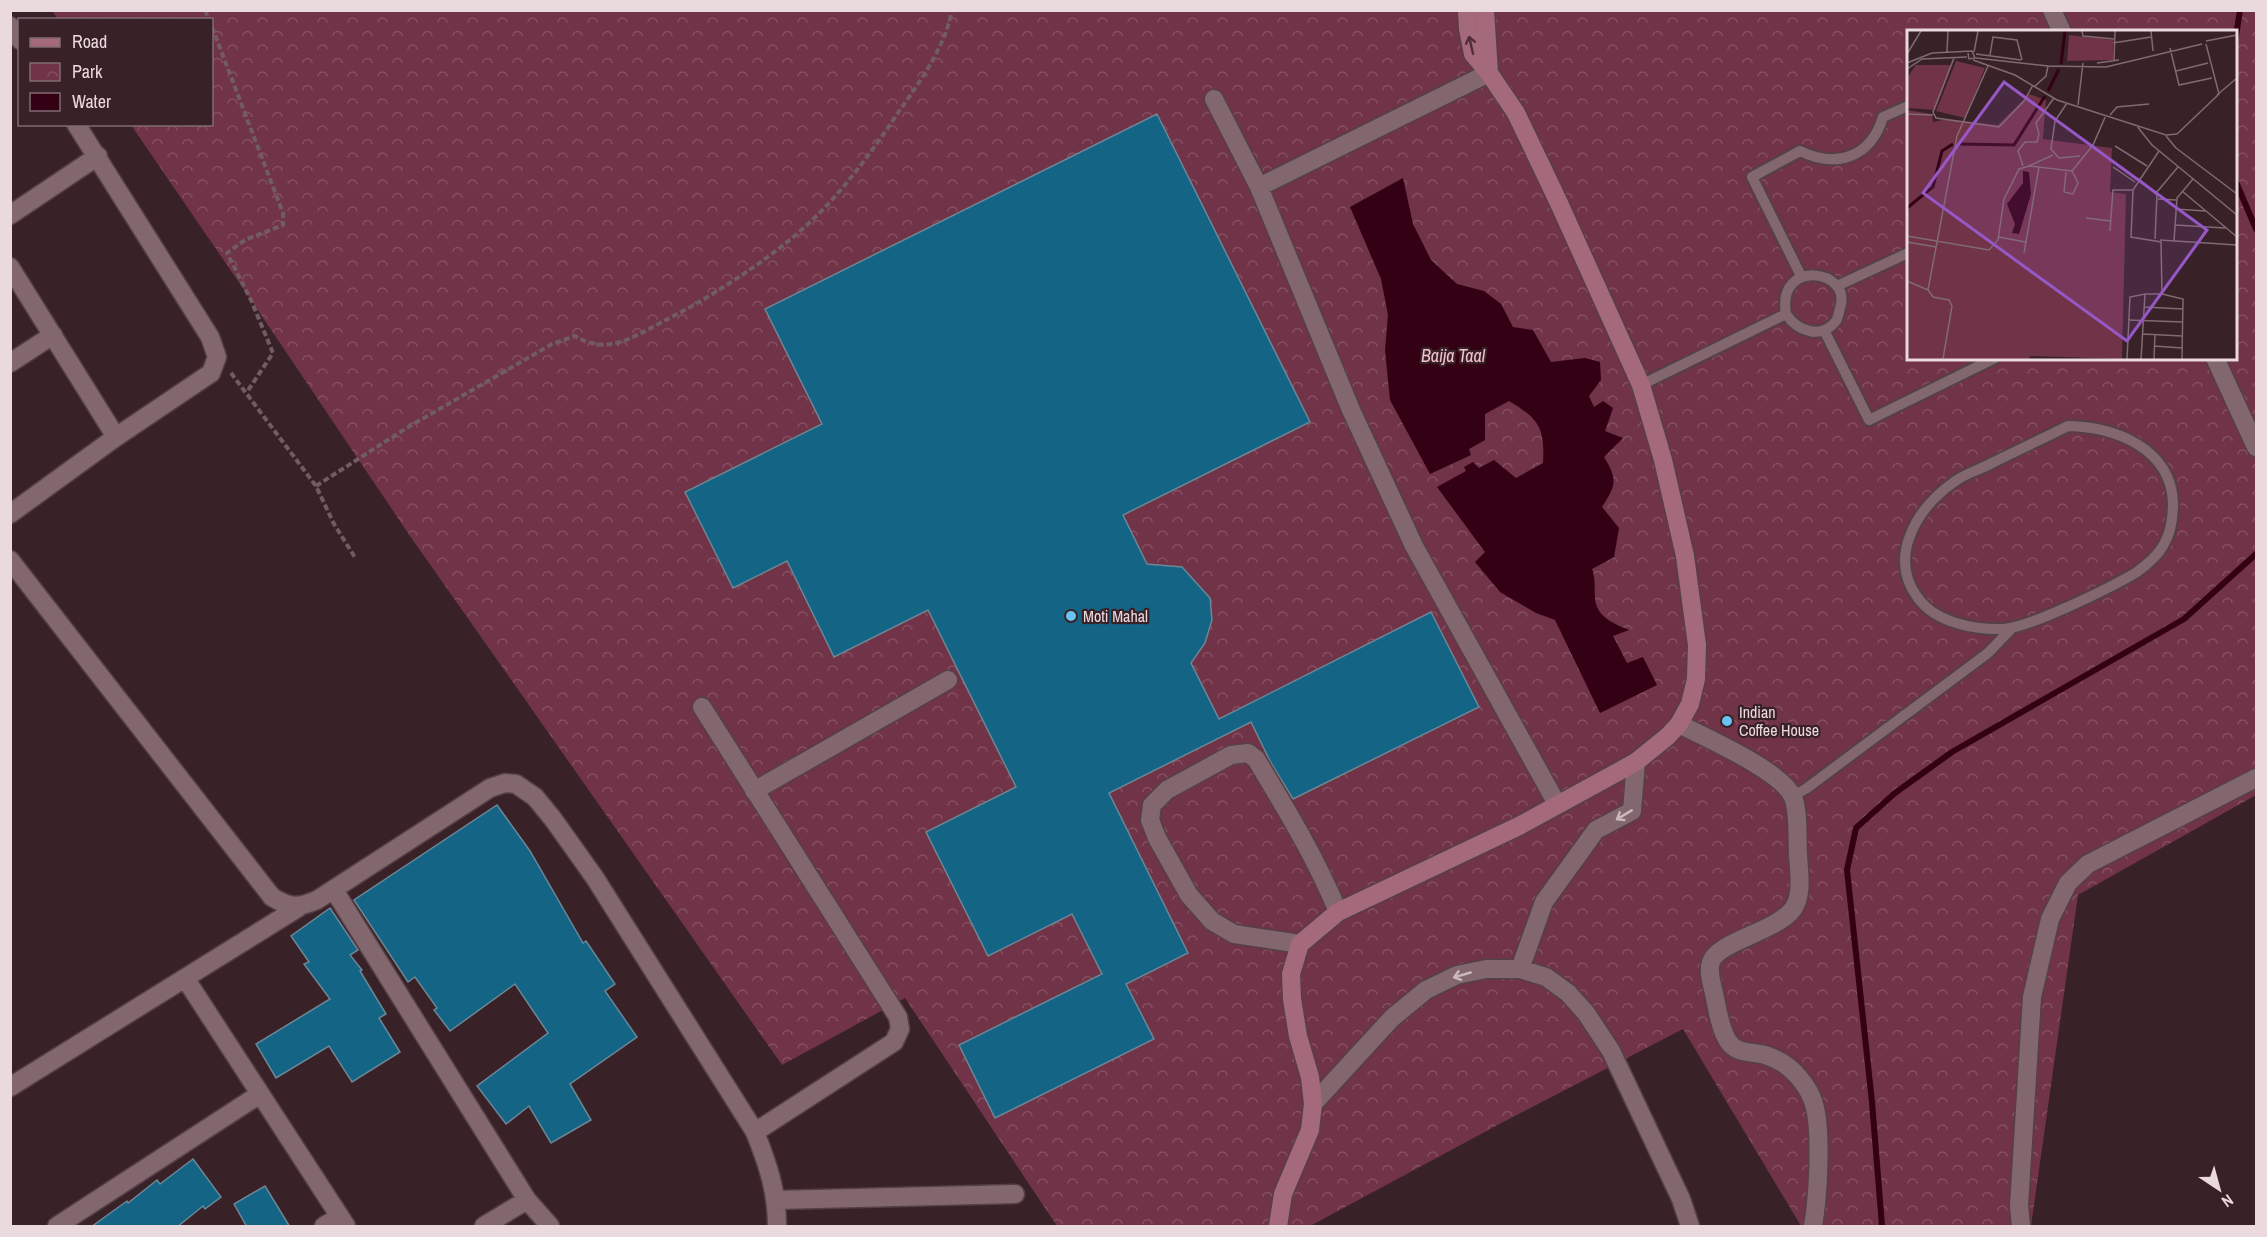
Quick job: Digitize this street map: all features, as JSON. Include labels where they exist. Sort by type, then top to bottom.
[{"type":"street","points":[[1278,1227],[1283,1194],[1310,1130],[1313,1104],[1310,1077],[1298,1036],[1292,999],[1291,974],[1300,944],[1338,912],[1519,826],[1635,762],[1668,736],[1679,724],[1690,704],[1696,679],[1697,645],[1682,546],[1663,460],[1641,385],[1516,113],[1473,54],[1467,10]]},
{"type":"street","points":[[1485,10],[1489,73]]},
{"type":"street","points":[[2052,10],[2061,30]]},
{"type":"street","points":[[1259,187],[1489,73]]},
{"type":"street","points":[[1214,99],[1259,187],[1351,410],[1414,546],[1557,804]]},
{"type":"street","points":[[10,514],[116,437],[211,373],[218,357],[210,337],[77,126]]},
{"type":"street","points":[[10,215],[98,156]]},
{"type":"street","points":[[10,267],[116,437]]},
{"type":"street","points":[[10,363],[53,334]]},
{"type":"street","points":[[2216,360],[2256,447]]},
{"type":"street","points":[[10,560],[272,897],[299,907]]},
{"type":"street","points":[[753,791],[948,680]]},
{"type":"street","points":[[702,707],[898,1017],[900,1029],[894,1042],[755,1132]]},
{"type":"street","points":[[1679,724],[1765,770],[1780,781],[1794,801],[1799,896],[1794,908],[1770,928],[1718,953],[1711,960],[1710,974],[1722,1027],[1728,1042],[1744,1052],[1764,1054],[1783,1063],[1805,1085],[1815,1104],[1818,1179],[1813,1227]]},
{"type":"street","points":[[1300,944],[1234,934],[1212,921],[1189,895],[1157,838],[1150,820],[1152,805],[1167,790],[1231,755],[1248,753],[1256,759],[1290,815],[1324,878],[1338,912]]},
{"type":"street","points":[[1520,969],[1544,902],[1596,830],[1632,811],[1635,762]]},
{"type":"street","points":[[2021,1227],[2019,1206],[2032,997],[2050,919],[2068,883],[2088,864],[2256,778]]},
{"type":"street","points":[[10,1086],[299,907],[334,890],[490,788],[505,783],[516,784],[535,796],[595,878],[755,1132],[768,1165],[777,1200],[777,1227]]},
{"type":"street","points":[[334,890],[527,1200],[550,1227]]},
{"type":"street","points":[[1313,1104],[1392,1018],[1426,990],[1456,975],[1486,969],[1520,969],[1546,977],[1568,993],[1586,1013],[1616,1062],[1681,1199],[1690,1227]]},
{"type":"street","points":[[185,978],[260,1095],[336,1223]]},
{"type":"street","points":[[57,1227],[260,1095]]},
{"type":"street","points":[[777,1200],[1015,1194]]},
{"type":"street","points":[[484,1227],[527,1200]]},
{"type":"lane","points":[[1801,276],[1752,177],[1800,151],[1815,158],[1828,160],[1849,157],[1862,150],[1873,139],[1883,117],[1907,106]]},
{"type":"lane","points":[[1837,286],[1907,253]]},
{"type":"lane","points":[[1815,274],[1830,279],[1837,286],[1842,302],[1836,321],[1824,330],[1808,332],[1792,324],[1786,314],[1784,302],[1790,285],[1801,276],[1815,274]]},
{"type":"lane","points":[[1641,385],[1786,314]]},
{"type":"lane","points":[[1824,330],[1869,420],[1991,360]]},
{"type":"lane","points":[[1794,801],[1807,788],[1988,653],[2012,628],[2082,600],[2139,571],[2163,547],[2173,520],[2172,490],[2160,463],[2135,441],[2091,426],[2068,426],[1954,482],[1933,501],[1915,523],[1907,542],[1905,564],[1910,585],[1919,600],[1940,618],[1987,630],[2012,628]]},
{"type":"path","points":[[316,486],[414,423],[552,344],[575,336],[588,344],[617,345],[686,310],[792,238],[837,194],[920,83],[948,28],[952,10]]},
{"type":"path","points":[[213,30],[283,213],[283,225],[245,240],[227,253],[252,300],[273,353],[247,392]]},
{"type":"path","points":[[218,357],[247,392],[316,486],[334,524],[356,559]]},
{"type":"green space","points":[[52,11],[2256,11],[2256,795],[2078,895],[2031,1226],[1801,1226],[1683,1029],[1310,1226],[1057,1226],[905,998],[782,1065],[410,536],[132,126],[213,126],[213,18],[57,18]]},
{"type":"water","name":"Baija Taal","points":[[1403,178],[1413,224],[1431,260],[1457,284],[1484,291],[1501,304],[1513,327],[1533,330],[1551,362],[1585,358],[1600,362],[1601,380],[1589,396],[1594,407],[1603,401],[1613,408],[1605,431],[1623,438],[1604,457],[1612,471],[1613,482],[1602,507],[1619,528],[1614,557],[1592,569],[1596,605],[1612,622],[1629,630],[1613,636],[1627,663],[1643,657],[1657,685],[1600,713],[1555,620],[1536,613],[1500,592],[1475,562],[1485,552],[1437,487],[1466,471],[1464,467],[1473,462],[1479,468],[1494,460],[1516,478],[1543,463],[1543,441],[1538,426],[1527,413],[1509,401],[1485,414],[1485,440],[1469,449],[1471,455],[1430,474],[1390,400],[1385,350],[1388,315],[1381,279],[1350,207]]},
{"type":"building","name":"Moti Mahal","points":[[1157,114],[1310,422],[1123,515],[1147,564],[1182,567],[1210,598],[1212,620],[1205,643],[1191,663],[1219,719],[1431,612],[1479,707],[1293,799],[1271,763],[1251,722],[1109,793],[1188,953],[1126,984],[1154,1039],[995,1118],[959,1045],[1102,974],[1072,914],[988,956],[926,832],[1016,787],[928,610],[834,657],[787,561],[733,588],[685,492],[822,424],[765,309]]},
{"type":"building","points":[[497,805],[530,851],[583,943],[586,941],[615,984],[605,991],[637,1037],[570,1084],[591,1120],[551,1143],[529,1106],[506,1124],[477,1086],[548,1033],[515,984],[450,1031],[434,1010],[437,1008],[415,977],[408,982],[354,900]]},
{"type":"building","points":[[330,908],[358,950],[350,955],[362,970],[360,971],[386,1014],[379,1018],[400,1052],[352,1082],[329,1046],[276,1078],[256,1044],[330,999],[304,964],[309,962],[291,936]]},
{"type":"building","points":[[193,1159],[221,1197],[205,1209],[203,1206],[177,1227],[91,1227],[127,1201],[128,1203],[157,1180],[160,1184]]},
{"type":"building","points":[[265,1186],[290,1227],[247,1227],[234,1204]]},
{"type":"waterway","points":[[2237,30],[2240,10]]},
{"type":"waterway","points":[[2237,184],[2256,229]]},
{"type":"waterway","points":[[1882,1226],[1872,1102],[1847,870],[1856,828],[1895,793],[1952,752],[2184,619],[2256,554]]},
{"type":"place","name":"Moti Mahal","points":[[1071,616]]},
{"type":"place","name":"Indian Coffee House","points":[[1727,721]]}]
